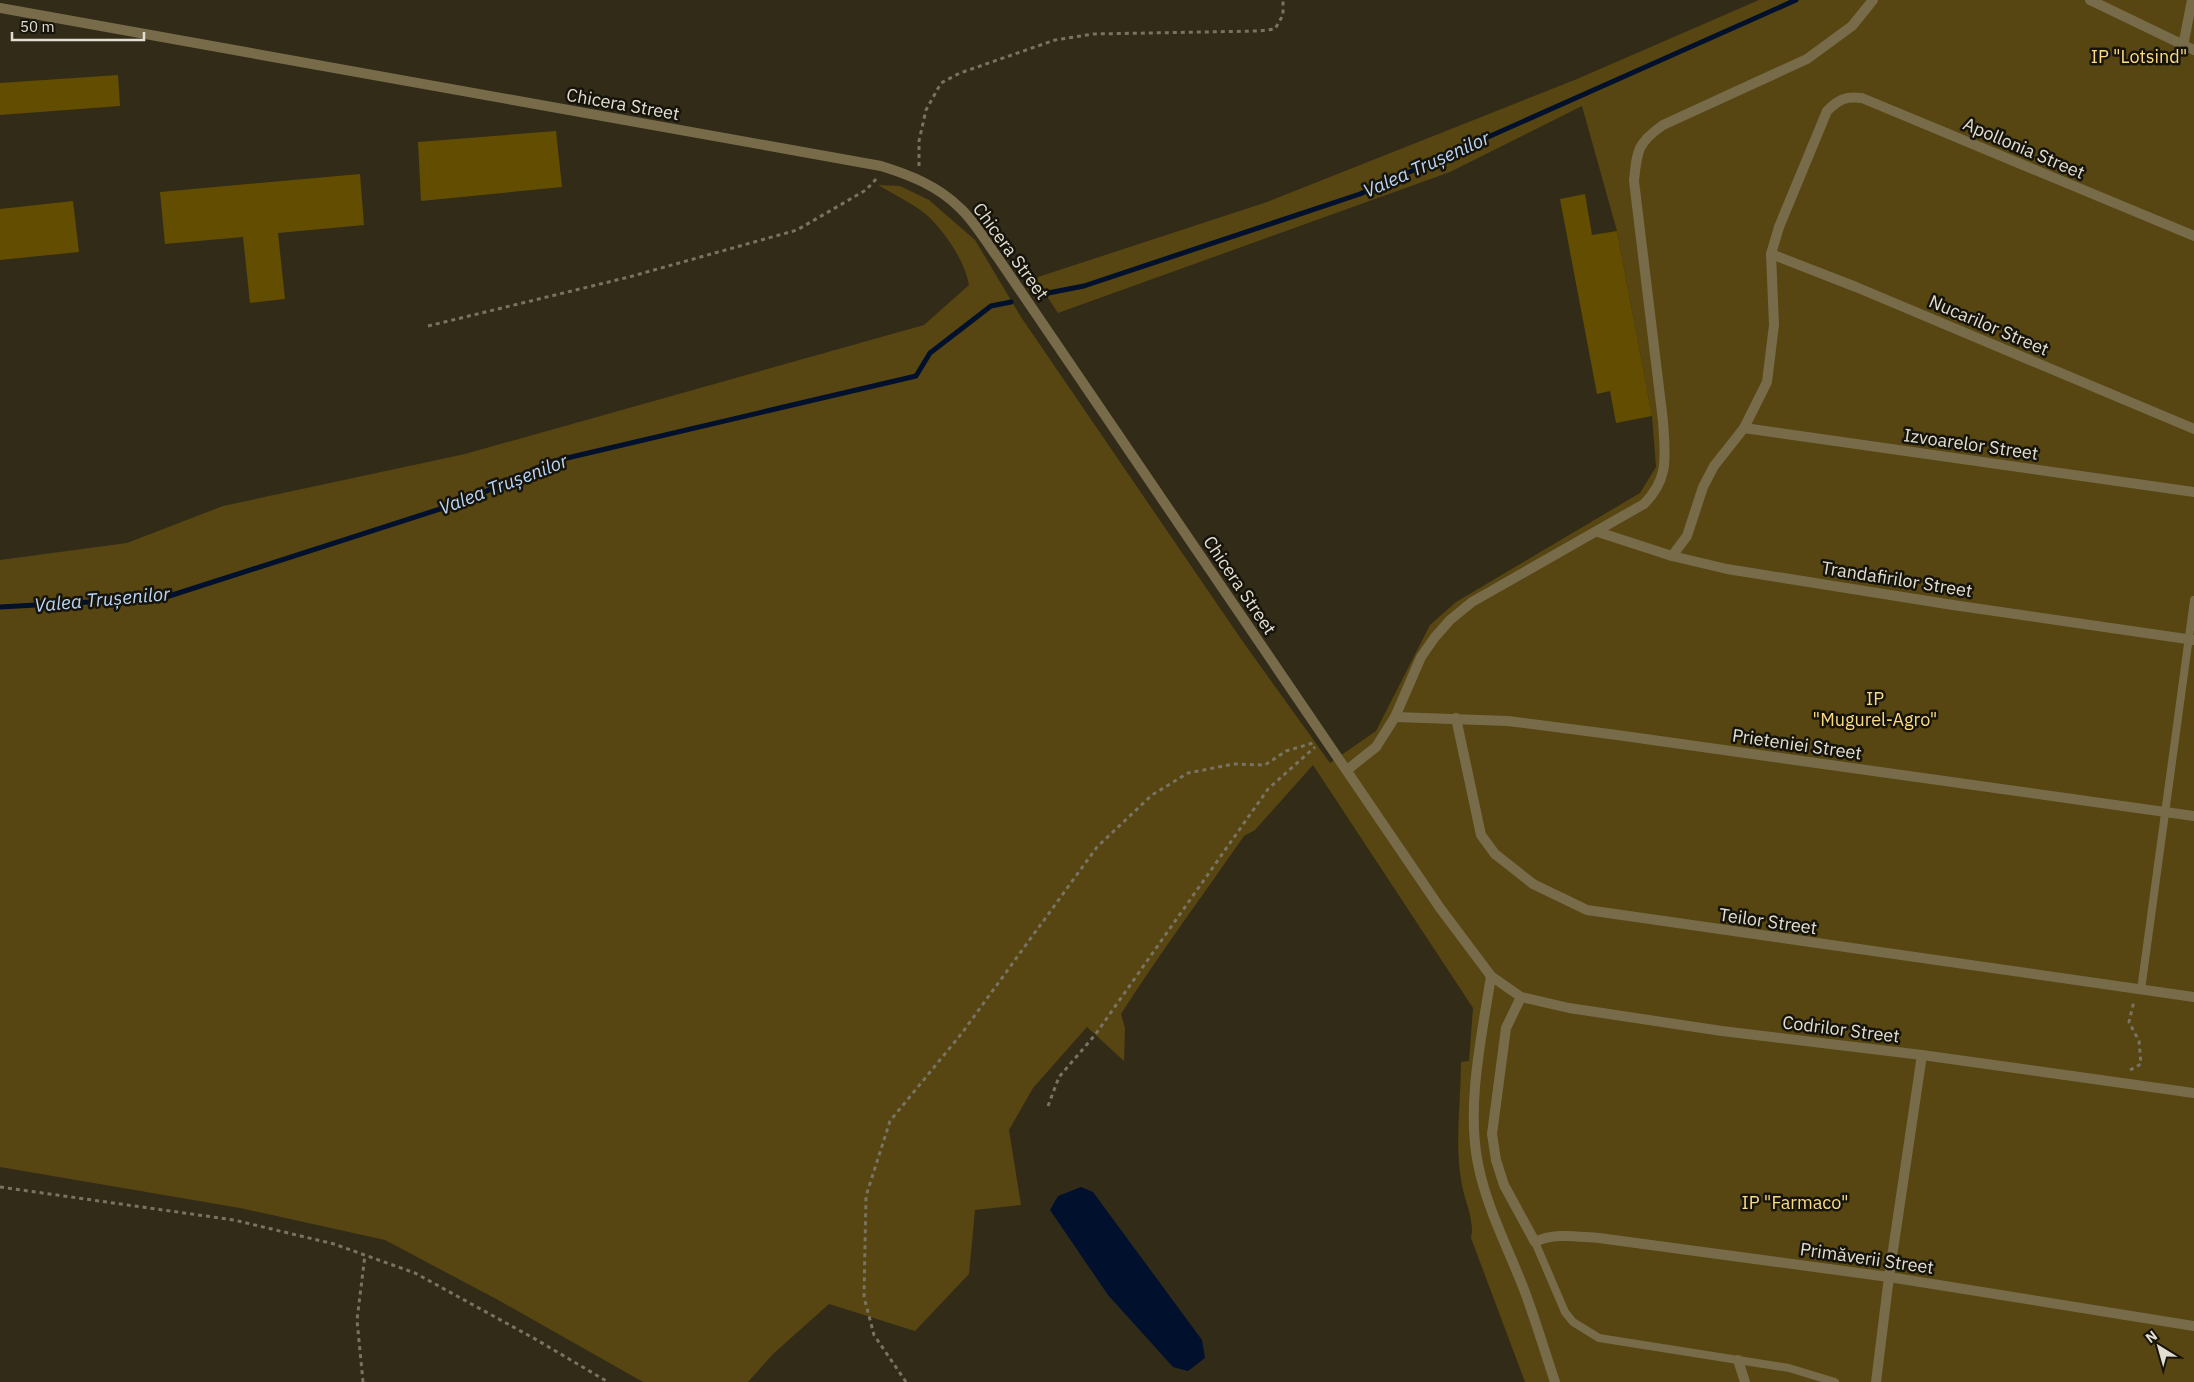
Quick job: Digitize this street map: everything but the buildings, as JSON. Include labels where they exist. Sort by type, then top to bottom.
[{"type":"street","points":[[1347,770],[1376,747],[1395,718],[1422,658],[1450,620],[1472,602],[1598,532],[1644,504],[1663,480],[1665,460],[1663,421],[1634,181],[1637,151],[1647,136],[1663,125],[1807,59],[1852,26],[1873,0]]},
{"type":"street","points":[[2090,0],[2194,50]]},
{"type":"street","points":[[2183,46],[2192,0]]},
{"type":"street","name":"Chicera Street","points":[[0,8],[885,167],[919,179],[949,198],[962,209],[993,251],[1440,908],[1491,976]]},
{"type":"street","name":"Apollonia Street","points":[[1771,254],[1779,226],[1828,111],[1841,99],[1849,96],[1862,98],[1878,104],[2194,236]]},
{"type":"street","points":[[1672,556],[1687,536],[1703,487],[1714,466],[1744,428],[1767,382],[1774,325],[1771,254]]},
{"type":"street","name":"Nucarilor Street","points":[[1771,254],[1856,287],[2194,429]]},
{"type":"street","name":"Izvoarelor Street","points":[[1744,428],[2194,492]]},
{"type":"street","name":"Trandafirilor Street","points":[[1598,532],[1672,556],[1737,570],[2191,639]]},
{"type":"street","name":"Prieteniei Street","points":[[1395,718],[1456,718],[1617,735],[2194,816]]},
{"type":"street","name":"Teilor Street","points":[[1456,718],[1481,835],[1495,854],[1533,884],[1587,910],[2194,997]]},
{"type":"street","points":[[1491,976],[1478,1056],[1474,1125],[1478,1164],[1489,1204],[1525,1293],[1555,1382]]},
{"type":"street","name":"Codrilor Street","points":[[1491,976],[1521,997],[1569,1008],[1722,1031],[1922,1055],[2121,1082],[2194,1094]]},
{"type":"street","points":[[1521,997],[1506,1028],[1492,1134],[1496,1160],[1504,1185],[1535,1242]]},
{"type":"street","points":[[1876,1382],[1889,1277],[1922,1055]]},
{"type":"street","name":"Primăverii Street","points":[[1535,1242],[1544,1237],[1558,1236],[1599,1238],[1889,1277],[2194,1326]]},
{"type":"street","points":[[1738,1360],[1745,1382]]},
{"type":"lane","points":[[2141,990],[2164,812],[2191,639],[2194,600]]},
{"type":"lane","points":[[1535,1242],[1565,1312],[1573,1322],[1587,1332],[1612,1341],[1789,1368],[1835,1382]]},
{"type":"path","points":[[919,179],[919,141],[926,110],[941,83],[960,73],[1055,40],[1093,34],[1259,31],[1275,29],[1283,14],[1283,0]]},
{"type":"path","points":[[428,326],[630,277],[797,230],[866,190],[885,167]]},
{"type":"path","points":[[906,1382],[874,1335],[864,1297],[866,1196],[890,1121],[962,1033],[1097,846],[1152,795],[1188,774],[1234,764],[1265,765],[1286,751],[1325,739]]},
{"type":"path","points":[[1048,1106],[1059,1077],[1095,1035],[1268,789],[1325,739]]},
{"type":"path","points":[[2121,1082],[2124,1074],[2141,1064],[2139,1041],[2130,1022],[2135,998],[2141,990]]},
{"type":"path","points":[[0,1187],[234,1220],[334,1244],[415,1272],[538,1340],[608,1382]]},
{"type":"path","points":[[363,1382],[357,1320],[365,1255]]},
{"type":"green space","points":[[1759,0],[2194,0],[2194,1382],[1525,1382],[1471,1238],[1471,1218],[1463,1191],[1460,1170],[1458,1139],[1461,1062],[1469,1061],[1473,1008],[1313,765],[1255,830],[1244,836],[1166,946],[1121,1014],[1125,1028],[1124,1061],[1087,1027],[1033,1088],[1009,1130],[1021,1205],[975,1210],[969,1274],[915,1331],[829,1304],[773,1354],[748,1382],[643,1382],[500,1301],[385,1240],[240,1208],[0,1167],[0,560],[127,543],[223,506],[465,454],[924,325],[969,285],[964,267],[959,258],[949,241],[930,218],[905,200],[878,185],[900,186],[929,200],[975,240],[1021,317],[1241,639],[1330,763],[1376,731],[1430,625],[1456,602],[1640,493],[1656,467],[1652,416],[1617,231],[1582,106],[1450,172],[1058,313],[1035,278],[1267,202],[1577,79]]},
{"type":"water","points":[[1081,1187],[1093,1192],[1202,1340],[1205,1358],[1188,1371],[1173,1367],[1108,1295],[1050,1210],[1058,1196]]},
{"type":"waterway","name":"Valea Trușenilor","points":[[1043,294],[1084,286],[1360,194],[1796,0]]},
{"type":"waterway","name":"Valea Trușenilor","points":[[0,607],[163,598],[465,501],[550,462],[916,376],[930,353],[991,306],[1011,302]]},
{"type":"park label","name":"IP \"Lotsind\"","points":[[2139,56]]},
{"type":"park label","name":"IP \"Mugurel-Agro\"","points":[[1875,708]]},
{"type":"park label","name":"IP \"Farmaco\"","points":[[1795,1202]]}]
